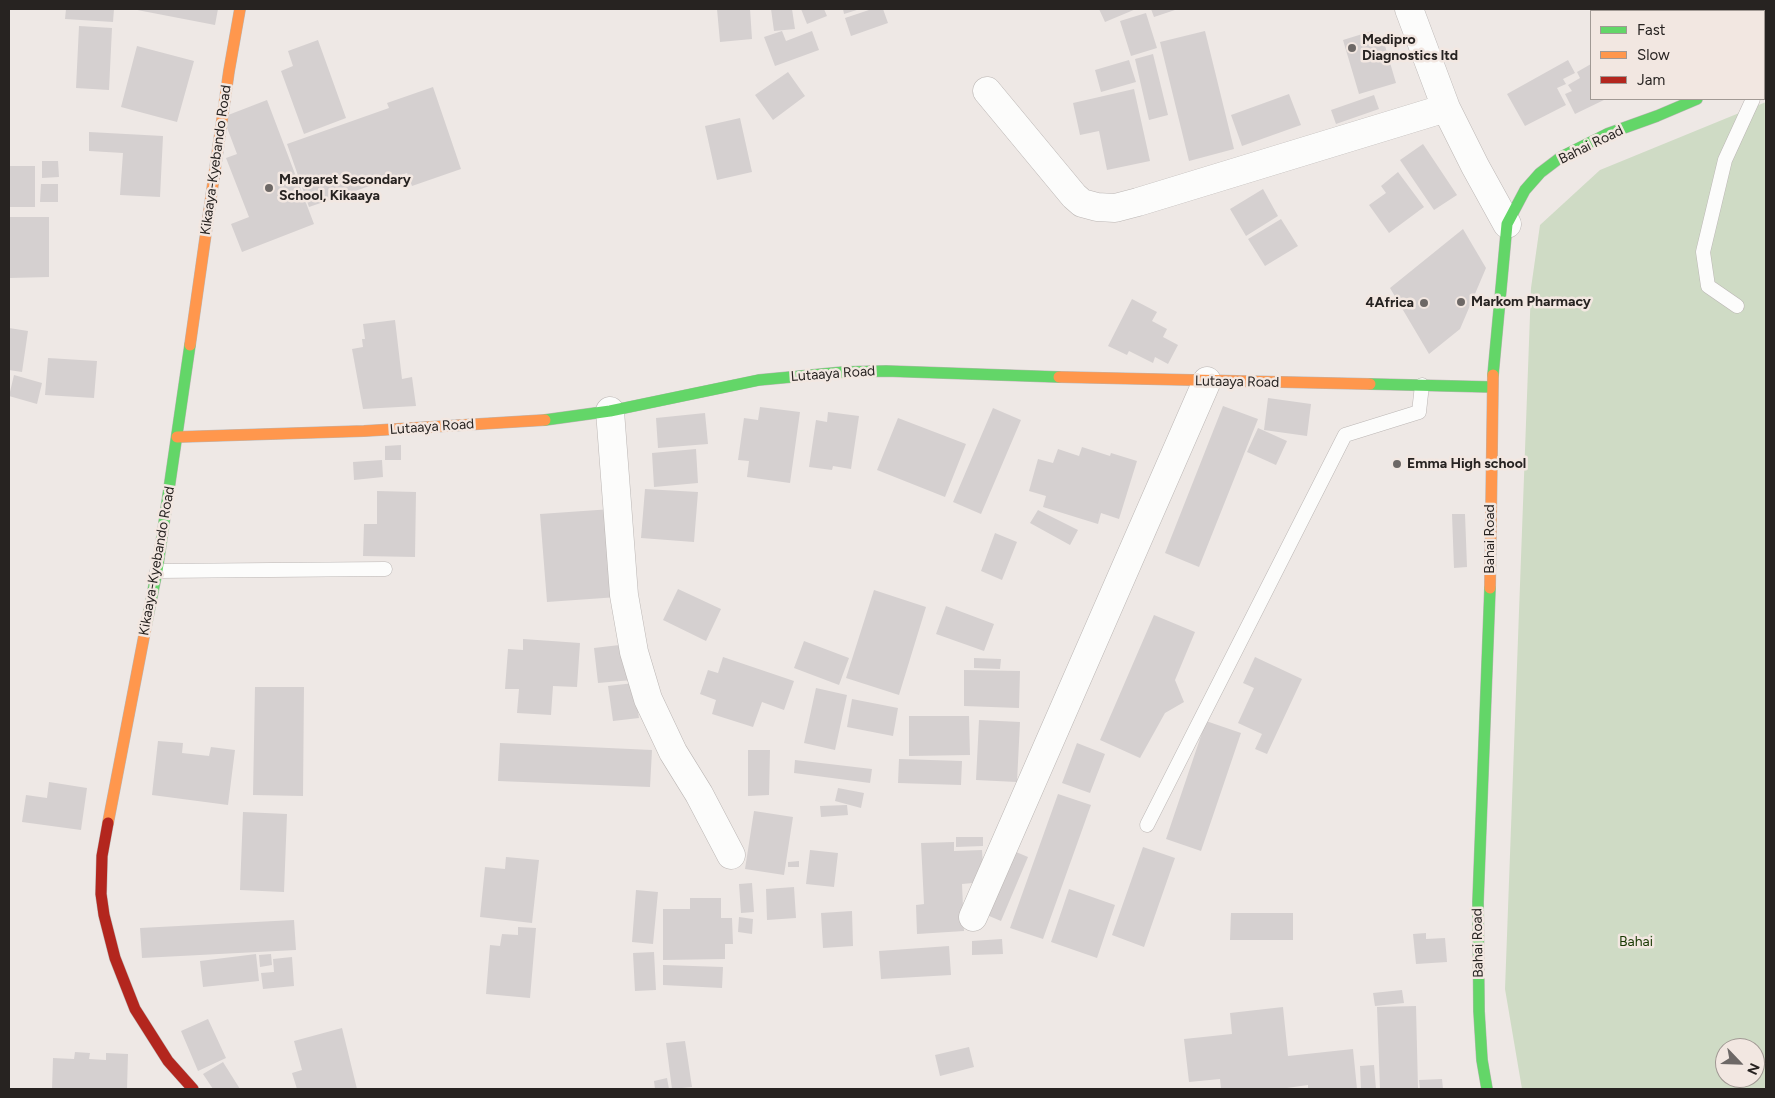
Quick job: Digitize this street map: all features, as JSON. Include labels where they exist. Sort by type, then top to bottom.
[{"type":"street","name":"Kikaaya-Kyebando Road","points":[[193,1089],[168,1061],[135,1010],[115,958],[104,915],[102,856],[157,571],[229,71],[240,9]]},
{"type":"street","points":[[1409,9],[1446,108],[1507,224]]},
{"type":"street","points":[[987,91],[1074,196],[1082,203],[1097,207],[1115,208],[1446,108]]},
{"type":"street","name":"Bahai Road","points":[[1487,1089],[1482,1060],[1479,1011],[1478,902],[1490,626],[1492,388],[1507,224],[1525,190],[1540,173],[1561,156],[1607,134],[1695,100]]},
{"type":"street","name":"Lutaaya Road","points":[[177,437],[364,431],[529,422],[610,411],[759,380],[844,372],[894,371],[1001,376],[1492,388]]},
{"type":"street","points":[[973,917],[1207,381]]},
{"type":"street","points":[[610,411],[624,595],[634,652],[648,698],[673,752],[699,794],[731,855]]},
{"type":"lane","points":[[1737,306],[1708,286],[1703,252],[1725,160],[1753,100]]},
{"type":"lane","points":[[1147,825],[1345,435],[1419,412],[1422,385]]},
{"type":"lane","points":[[157,571],[385,569]]},
{"type":"green space","name":"Bahai","points":[[1766,102],[1766,1089],[1522,1089],[1505,989],[1531,288],[1540,225],[1600,170]]},
{"type":"building","points":[[66,9],[114,9],[113,22],[65,19]]},
{"type":"building","points":[[132,9],[218,9],[215,25]]},
{"type":"building","points":[[717,9],[750,9],[752,39],[720,42]]},
{"type":"building","points":[[771,9],[792,9],[795,29],[774,31]]},
{"type":"building","points":[[801,9],[824,9],[827,16],[807,24]]},
{"type":"building","points":[[843,9],[860,9],[844,14]]},
{"type":"building","points":[[872,9],[883,9],[888,23],[851,36],[845,18]]},
{"type":"building","points":[[1099,9],[1136,9],[1105,22]]},
{"type":"building","points":[[1151,9],[1178,9],[1154,17]]},
{"type":"building","points":[[1146,13],[1157,48],[1131,56],[1120,21]]},
{"type":"building","points":[[79,26],[112,28],[109,90],[76,88]]},
{"type":"building","points":[[782,31],[786,41],[812,31],[819,50],[775,66],[764,37]]},
{"type":"building","points":[[1205,31],[1234,149],[1189,161],[1160,42]]},
{"type":"building","points":[[1372,31],[1375,42],[1383,39],[1396,83],[1359,94],[1343,40]]},
{"type":"building","points":[[318,40],[346,118],[304,134],[281,71],[293,66],[288,51]]},
{"type":"building","points":[[137,46],[194,61],[177,122],[121,107]]},
{"type":"building","points":[[1153,54],[1168,115],[1149,120],[1135,59]]},
{"type":"building","points":[[1129,60],[1136,82],[1101,92],[1095,70]]},
{"type":"building","points":[[1568,60],[1575,73],[1563,79],[1566,84],[1557,88],[1566,105],[1525,126],[1507,94]]},
{"type":"building","points":[[1590,65],[1590,100],[1604,100],[1575,114],[1565,94],[1572,91],[1568,85],[1580,78],[1577,72]]},
{"type":"building","points":[[788,72],[805,96],[773,120],[755,95]]},
{"type":"building","points":[[433,87],[461,169],[412,186],[407,173],[309,207],[287,144],[389,108],[387,103]]},
{"type":"building","points":[[1134,89],[1150,161],[1107,170],[1099,131],[1080,135],[1073,103]]},
{"type":"building","points":[[1289,94],[1301,125],[1242,146],[1231,115]]},
{"type":"building","points":[[1374,95],[1379,109],[1336,124],[1331,110]]},
{"type":"building","name":"Margaret Secondary School, Kikaaya","points":[[267,100],[314,224],[242,252],[231,224],[249,217],[226,158],[237,154],[223,117]]},
{"type":"building","points":[[740,118],[752,172],[717,180],[705,126]]},
{"type":"building","points":[[89,132],[163,136],[160,197],[120,195],[123,153],[89,151]]},
{"type":"building","points":[[1423,144],[1457,195],[1434,210],[1400,160]]},
{"type":"building","points":[[42,161],[58,161],[59,177],[42,178]]},
{"type":"building","points":[[9,166],[35,166],[35,207],[9,207]]},
{"type":"building","points":[[1398,172],[1424,207],[1389,233],[1369,205],[1386,193],[1381,186]]},
{"type":"building","points":[[41,184],[58,184],[58,202],[40,202]]},
{"type":"building","points":[[1263,189],[1278,216],[1246,236],[1230,209]]},
{"type":"building","points":[[9,217],[49,217],[49,277],[9,278]]},
{"type":"building","points":[[1281,219],[1298,246],[1265,266],[1248,239]]},
{"type":"building","points":[[1463,229],[1486,268],[1460,329],[1429,354],[1390,288]]},
{"type":"building","points":[[1132,299],[1157,312],[1152,321],[1167,329],[1163,337],[1178,345],[1168,364],[1155,357],[1153,363],[1129,351],[1127,355],[1108,346]]},
{"type":"building","points":[[395,320],[402,379],[412,377],[416,406],[363,409],[352,349],[363,347],[362,339],[365,339],[363,324]]},
{"type":"building","points":[[9,328],[28,331],[22,372],[9,370]]},
{"type":"building","points":[[48,358],[97,361],[94,398],[45,395]]},
{"type":"building","points":[[14,375],[42,383],[37,404],[9,396]]},
{"type":"building","points":[[1268,398],[1311,404],[1307,436],[1264,430]]},
{"type":"building","points":[[1223,406],[1258,419],[1199,567],[1165,553]]},
{"type":"building","points":[[760,407],[800,412],[790,483],[747,477],[749,461],[738,460],[744,418],[758,420]]},
{"type":"building","points":[[993,408],[1021,420],[981,514],[953,502]]},
{"type":"building","points":[[828,412],[859,416],[851,469],[833,466],[832,470],[809,467],[816,420],[827,422]]},
{"type":"building","points":[[705,413],[708,444],[658,448],[656,418]]},
{"type":"building","points":[[898,418],[966,444],[945,497],[877,470]]},
{"type":"building","points":[[1258,428],[1287,441],[1276,465],[1247,452]]},
{"type":"building","points":[[401,445],[401,460],[385,460],[385,446]]},
{"type":"building","points":[[1082,447],[1110,456],[1111,453],[1137,461],[1119,519],[1101,513],[1098,524],[1043,507],[1046,496],[1029,491],[1038,459],[1053,463],[1058,449],[1079,456]]},
{"type":"building","points":[[696,449],[698,483],[654,487],[652,453]]},
{"type":"building","points":[[382,460],[383,477],[354,480],[353,462]]},
{"type":"building","points":[[645,489],[698,492],[694,542],[641,538]]},
{"type":"building","points":[[377,491],[416,492],[415,557],[363,556],[364,524],[377,524]]},
{"type":"building","points":[[612,509],[618,597],[547,602],[540,514]]},
{"type":"building","points":[[1038,510],[1078,530],[1070,545],[1030,523]]},
{"type":"building","points":[[1452,514],[1465,514],[1467,567],[1454,568]]},
{"type":"building","points":[[995,533],[1017,542],[1002,580],[981,571]]},
{"type":"building","points":[[678,589],[721,609],[706,641],[663,620]]},
{"type":"building","points":[[874,590],[926,607],[899,695],[846,678]]},
{"type":"building","points":[[946,606],[994,624],[984,651],[936,634]]},
{"type":"building","points":[[1154,615],[1195,632],[1175,680],[1184,702],[1165,713],[1140,758],[1100,740]]},
{"type":"building","points":[[523,639],[580,643],[577,687],[553,686],[551,715],[517,713],[519,689],[505,689],[508,649],[523,650]]},
{"type":"building","points":[[804,641],[849,658],[839,685],[794,668]]},
{"type":"building","points":[[628,644],[632,680],[598,683],[594,648]]},
{"type":"building","points":[[723,657],[794,681],[784,710],[762,702],[753,727],[712,714],[716,700],[700,694],[708,670],[718,673]]},
{"type":"building","points":[[1255,657],[1302,679],[1267,754],[1255,749],[1262,734],[1238,723],[1254,688],[1243,683]]},
{"type":"building","points":[[974,658],[1001,659],[1000,669],[974,668]]},
{"type":"building","points":[[964,670],[1020,671],[1019,708],[964,706]]},
{"type":"building","points":[[634,683],[639,718],[613,721],[608,686]]},
{"type":"building","points":[[255,687],[304,687],[303,796],[253,795]]},
{"type":"building","points":[[816,688],[847,695],[835,750],[804,743]]},
{"type":"building","points":[[852,699],[898,708],[893,736],[847,727]]},
{"type":"building","points":[[909,716],[969,716],[970,755],[909,756]]},
{"type":"building","points":[[979,720],[1020,722],[1017,782],[976,780]]},
{"type":"building","points":[[1206,721],[1241,733],[1201,851],[1166,839]]},
{"type":"building","points":[[158,741],[183,743],[182,753],[209,756],[211,747],[235,750],[228,805],[152,795]]},
{"type":"building","points":[[500,743],[652,750],[650,787],[498,781]]},
{"type":"building","points":[[1077,743],[1105,754],[1090,793],[1062,783]]},
{"type":"building","points":[[748,750],[770,750],[769,795],[748,796]]},
{"type":"building","points":[[899,759],[962,761],[961,785],[898,783]]},
{"type":"building","points":[[795,760],[872,769],[870,783],[794,773]]},
{"type":"building","points":[[49,782],[87,788],[81,830],[22,822],[26,795],[47,798]]},
{"type":"building","points":[[838,788],[864,793],[861,808],[835,801]]},
{"type":"building","points":[[1058,794],[1091,805],[1043,939],[1010,928]]},
{"type":"building","points":[[847,805],[848,815],[821,817],[820,806]]},
{"type":"building","points":[[754,811],[793,817],[784,875],[745,869]]},
{"type":"building","points":[[243,812],[287,814],[284,892],[240,890]]},
{"type":"building","points":[[956,837],[983,837],[983,846],[956,847]]},
{"type":"building","points":[[954,842],[954,851],[982,850],[984,882],[962,884],[964,931],[917,934],[916,905],[924,904],[921,843]]},
{"type":"building","points":[[1143,847],[1175,858],[1144,947],[1112,935]]},
{"type":"building","points":[[1009,849],[1028,857],[1001,921],[982,913]]},
{"type":"building","points":[[810,850],[838,853],[834,887],[806,884]]},
{"type":"building","points":[[506,857],[539,860],[532,923],[480,917],[485,867],[505,869]]},
{"type":"building","points":[[799,861],[799,867],[788,867],[788,862]]},
{"type":"building","points":[[752,883],[754,912],[741,913],[739,884]]},
{"type":"building","points":[[794,887],[796,918],[767,920],[766,889]]},
{"type":"building","points":[[1069,889],[1115,905],[1097,958],[1051,942]]},
{"type":"building","points":[[636,890],[658,892],[653,944],[632,942]]},
{"type":"building","points":[[690,898],[721,898],[721,918],[732,918],[733,944],[725,944],[725,959],[663,960],[663,909],[690,909]]},
{"type":"building","points":[[852,911],[853,946],[823,948],[821,913]]},
{"type":"building","points":[[1231,913],[1293,913],[1293,940],[1230,940]]},
{"type":"building","points":[[739,917],[753,919],[752,934],[738,932]]},
{"type":"building","points":[[294,920],[296,950],[142,958],[140,928]]},
{"type":"building","points":[[518,927],[536,928],[530,998],[486,994],[490,945],[500,946],[502,934],[518,935]]},
{"type":"building","points":[[1426,933],[1426,939],[1445,938],[1447,962],[1416,964],[1413,934]]},
{"type":"building","points":[[1002,939],[1003,954],[972,955],[972,941]]},
{"type":"building","points":[[949,946],[951,975],[881,979],[879,951]]},
{"type":"building","points":[[654,952],[656,990],[635,991],[633,953]]},
{"type":"building","points":[[256,954],[259,981],[203,987],[200,961]]},
{"type":"building","points":[[271,954],[272,965],[260,967],[259,955]]},
{"type":"building","points":[[292,957],[294,986],[263,989],[261,973],[274,972],[273,959]]},
{"type":"building","points":[[663,965],[723,967],[722,988],[663,985]]},
{"type":"building","points":[[1402,990],[1404,1003],[1375,1006],[1373,993]]},
{"type":"building","points":[[1416,1006],[1418,1089],[1380,1089],[1377,1007]]},
{"type":"building","points":[[1283,1007],[1288,1056],[1353,1049],[1357,1089],[1308,1089],[1308,1085],[1288,1089],[1221,1089],[1220,1079],[1189,1082],[1184,1039],[1232,1034],[1230,1013]]},
{"type":"building","points":[[208,1019],[226,1058],[198,1071],[181,1031]]},
{"type":"building","points":[[342,1028],[357,1089],[297,1089],[292,1073],[302,1070],[294,1041]]},
{"type":"building","points":[[685,1041],[692,1087],[672,1089],[666,1043]]},
{"type":"building","points":[[969,1047],[974,1067],[940,1076],[935,1055]]},
{"type":"building","points":[[75,1052],[90,1053],[89,1059],[106,1060],[106,1053],[128,1054],[127,1089],[52,1089],[53,1058],[74,1059]]},
{"type":"building","points":[[223,1062],[240,1089],[213,1089],[203,1074]]},
{"type":"building","points":[[1374,1065],[1376,1089],[1361,1089],[1360,1066]]},
{"type":"building","points":[[667,1078],[669,1089],[655,1089],[654,1081]]},
{"type":"building","points":[[1442,1079],[1443,1089],[1420,1089],[1419,1080]]},
{"type":"traffic: fast","points":[[1493,375],[1507,224],[1525,190],[1540,173],[1561,157],[1607,134],[1695,100]]},
{"type":"traffic: fast","points":[[146,626],[157,571],[190,345]]},
{"type":"traffic: fast","points":[[545,420],[610,411],[759,380],[844,372],[886,371],[1059,377]]},
{"type":"traffic: fast","points":[[1370,384],[1492,387]]},
{"type":"traffic: fast","points":[[1487,1089],[1482,1060],[1479,1011],[1478,902],[1490,588]]},
{"type":"traffic: slow","points":[[190,345],[229,71],[240,9]]},
{"type":"traffic: slow","points":[[1490,588],[1493,375]]},
{"type":"traffic: slow","points":[[1059,377],[1370,384]]},
{"type":"traffic: slow","points":[[177,437],[364,431],[545,420]]},
{"type":"traffic: slow","points":[[108,823],[146,626]]},
{"type":"traffic: jam","points":[[108,823],[102,856],[101,894],[104,915],[115,958],[135,1009],[168,1061],[193,1089]]},
{"type":"place","name":"Medipro Diagnostics ltd","points":[[1352,48]]},
{"type":"place","name":"Margaret Secondary School, Kikaaya","points":[[269,188]]},
{"type":"place","name":"Markom Pharmacy","points":[[1461,302]]},
{"type":"place","name":"4Africa","points":[[1424,303]]},
{"type":"place","name":"Emma High school","points":[[1397,464]]}]
